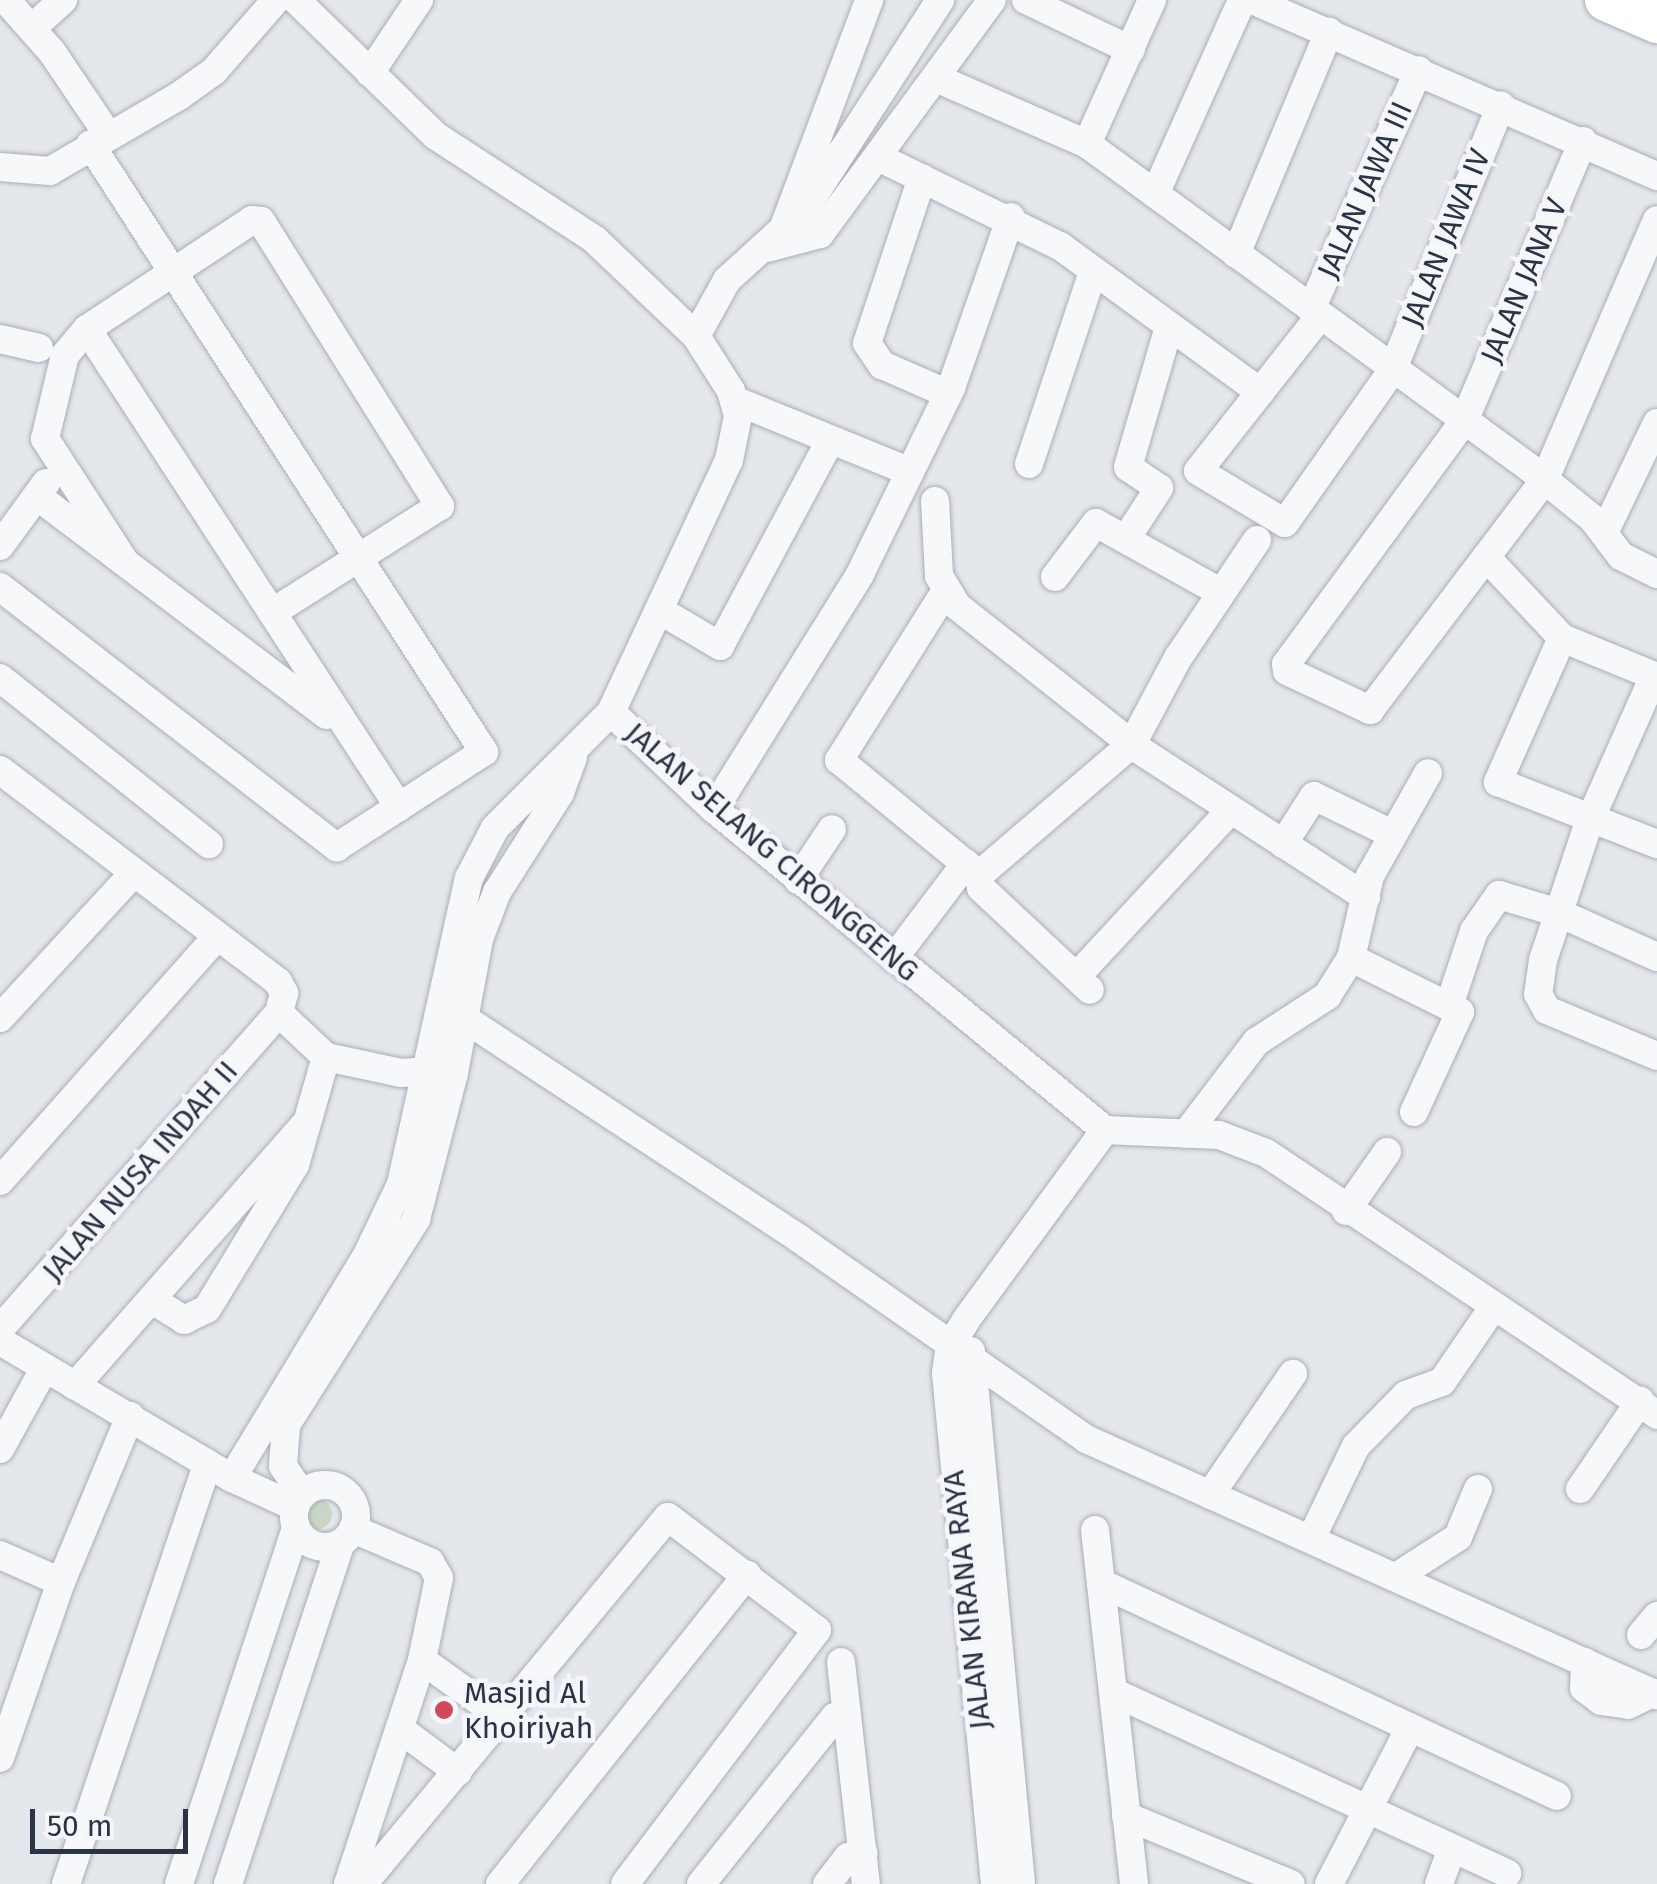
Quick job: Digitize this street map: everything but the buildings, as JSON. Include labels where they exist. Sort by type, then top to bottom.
[{"type":"highway","points":[[1606,0],[1657,22]]},
{"type":"street","points":[[0,587],[334,846],[484,752],[170,276],[99,140],[32,28],[6,0]]},
{"type":"street","points":[[32,28],[62,0]]},
{"type":"street","points":[[0,167],[50,171],[214,70],[276,0]]},
{"type":"street","name":"JALAN SELANG CIRONGGENG","points":[[296,0],[436,136],[594,239],[696,336],[718,363],[738,416],[729,460],[610,712],[714,809],[798,880],[1106,1130]]},
{"type":"street","points":[[370,72],[419,0]]},
{"type":"street","points":[[774,240],[869,0]]},
{"type":"street","points":[[696,336],[727,280],[805,208],[940,0]]},
{"type":"street","points":[[774,240],[820,234],[992,0]]},
{"type":"street","points":[[1026,0],[1131,50]]},
{"type":"street","points":[[1088,144],[1152,0]]},
{"type":"street","points":[[1155,194],[1242,0]]},
{"type":"street","points":[[1252,0],[1501,104],[1657,176]]},
{"type":"street","points":[[1236,254],[1329,32]]},
{"type":"street","name":"JALAN JAWA III","points":[[1260,392],[1316,313],[1419,70]]},
{"type":"street","points":[[936,78],[1088,144],[1544,481],[1604,532],[1620,556],[1657,574]]},
{"type":"street","name":"JALAN JAWA IV","points":[[1260,392],[1198,471],[1285,523],[1392,371],[1501,104]]},
{"type":"street","name":"JALAN JANA V","points":[[1486,557],[1370,710],[1285,668],[1464,421],[1583,141]]},
{"type":"street","points":[[878,157],[1011,218],[1260,392]]},
{"type":"street","points":[[922,178],[867,343],[882,365],[948,394]]},
{"type":"street","points":[[714,809],[860,574],[948,394],[1011,218]]},
{"type":"street","points":[[124,562],[44,426],[65,354],[88,329],[252,220],[262,221],[440,506],[273,612]]},
{"type":"street","points":[[1657,220],[1544,481],[1486,557],[1562,638],[1656,676],[1589,822],[1538,985],[1544,1008],[1657,1056]]},
{"type":"street","points":[[1029,464],[1093,272]]},
{"type":"street","points":[[1126,538],[1159,488],[1128,467],[1169,327]]},
{"type":"street","points":[[88,329],[273,612],[340,725],[399,807]]},
{"type":"street","points":[[0,339],[39,348]]},
{"type":"street","points":[[734,400],[910,472]]},
{"type":"street","points":[[1604,532],[1651,452],[1657,423]]},
{"type":"street","points":[[659,610],[720,646],[830,441]]},
{"type":"street","points":[[0,546],[62,461]]},
{"type":"street","points":[[36,496],[340,725]]},
{"type":"street","points":[[935,501],[946,592],[839,760],[973,869],[981,888],[1083,984],[1229,812]]},
{"type":"street","points":[[1055,577],[1096,524],[1218,592]]},
{"type":"street","points":[[894,958],[973,869],[1132,744],[1218,592],[1257,540]]},
{"type":"street","points":[[946,592],[1132,744],[1229,812],[1366,897]]},
{"type":"street","points":[[1562,638],[1497,780],[1589,822],[1657,844]]},
{"type":"street","points":[[0,678],[209,844]]},
{"type":"street","points":[[66,1884],[220,1470],[388,1216],[465,1019],[470,878],[495,828],[537,781],[573,756],[610,712]]},
{"type":"street","points":[[0,770],[278,982],[284,992],[279,1013],[326,1057],[402,1073],[442,1070]]},
{"type":"street","points":[[1186,1134],[1256,1042],[1327,996],[1351,958],[1366,897],[1392,834],[1428,773]]},
{"type":"street","points":[[1283,844],[1314,796],[1392,834]]},
{"type":"street","points":[[798,880],[832,829]]},
{"type":"street","points":[[0,1018],[133,874]]},
{"type":"street","points":[[1450,1004],[1474,932],[1499,895],[1559,912],[1657,957]]},
{"type":"street","points":[[348,1884],[422,1660],[438,1594],[437,1568],[347,1536],[310,1544],[283,1466],[286,1425],[416,1219],[467,934]]},
{"type":"street","points":[[0,1181],[217,936]]},
{"type":"street","points":[[1351,958],[1450,1004],[1460,1016],[1414,1112]]},
{"type":"street","name":"JALAN NUSA INDAH II","points":[[0,1329],[279,1013]]},
{"type":"street","points":[[465,1019],[1086,1440],[1655,1694]]},
{"type":"street","points":[[154,1300],[184,1320],[207,1309],[296,1165],[326,1057]]},
{"type":"street","points":[[74,1386],[154,1300],[304,1125]]},
{"type":"street","points":[[1106,1130],[1220,1135],[1266,1153],[1492,1310],[1648,1408],[1580,1488]]},
{"type":"street","name":"JALAN KIRANA RAYA","points":[[995,1884],[947,1401],[962,1353],[966,1320],[1106,1130]]},
{"type":"street","points":[[1346,1210],[1387,1152]]},
{"type":"street","points":[[1311,1539],[1356,1446],[1406,1396],[1442,1382],[1492,1310]]},
{"type":"street","points":[[0,1340],[43,1371],[298,1510]]},
{"type":"street","name":"JALAN KIRANA RAYA","points":[[962,1353],[1021,1884]]},
{"type":"street","points":[[0,1449],[43,1371]]},
{"type":"street","points":[[1210,1495],[1294,1374]]},
{"type":"street","points":[[0,1758],[61,1582],[130,1416]]},
{"type":"street","points":[[179,1884],[298,1510],[326,1485],[342,1490],[354,1504],[347,1536],[228,1884]]},
{"type":"street","points":[[1396,1577],[1458,1537],[1478,1489]]},
{"type":"street","points":[[363,1884],[504,1719],[665,1518],[817,1630],[625,1884]]},
{"type":"street","points":[[1095,1530],[1134,1884]]},
{"type":"street","points":[[0,1555],[61,1582]]},
{"type":"street","points":[[500,1884],[747,1576]]},
{"type":"street","points":[[1101,1582],[1556,1796]]},
{"type":"street","points":[[422,1660],[504,1719]]},
{"type":"street","points":[[841,1662],[866,1884]]},
{"type":"street","points":[[1113,1692],[1451,1851],[1507,1873]]},
{"type":"street","points":[[701,1884],[835,1717],[848,1716]]},
{"type":"street","points":[[1329,1884],[1363,1809],[1410,1728]]},
{"type":"street","points":[[400,1729],[458,1772]]},
{"type":"street","points":[[1126,1816],[1226,1872],[1291,1884]]},
{"type":"street","points":[[1440,1884],[1451,1851]]},
{"type":"street","points":[[826,1884],[848,1857],[863,1853]]},
{"type":"green space","points":[[317,1499],[331,1508],[332,1514],[323,1528],[317,1529],[303,1520],[302,1514],[311,1500]]},
{"type":"place","name":"Masjid Al Khoiriyah","points":[[444,1710]]}]
